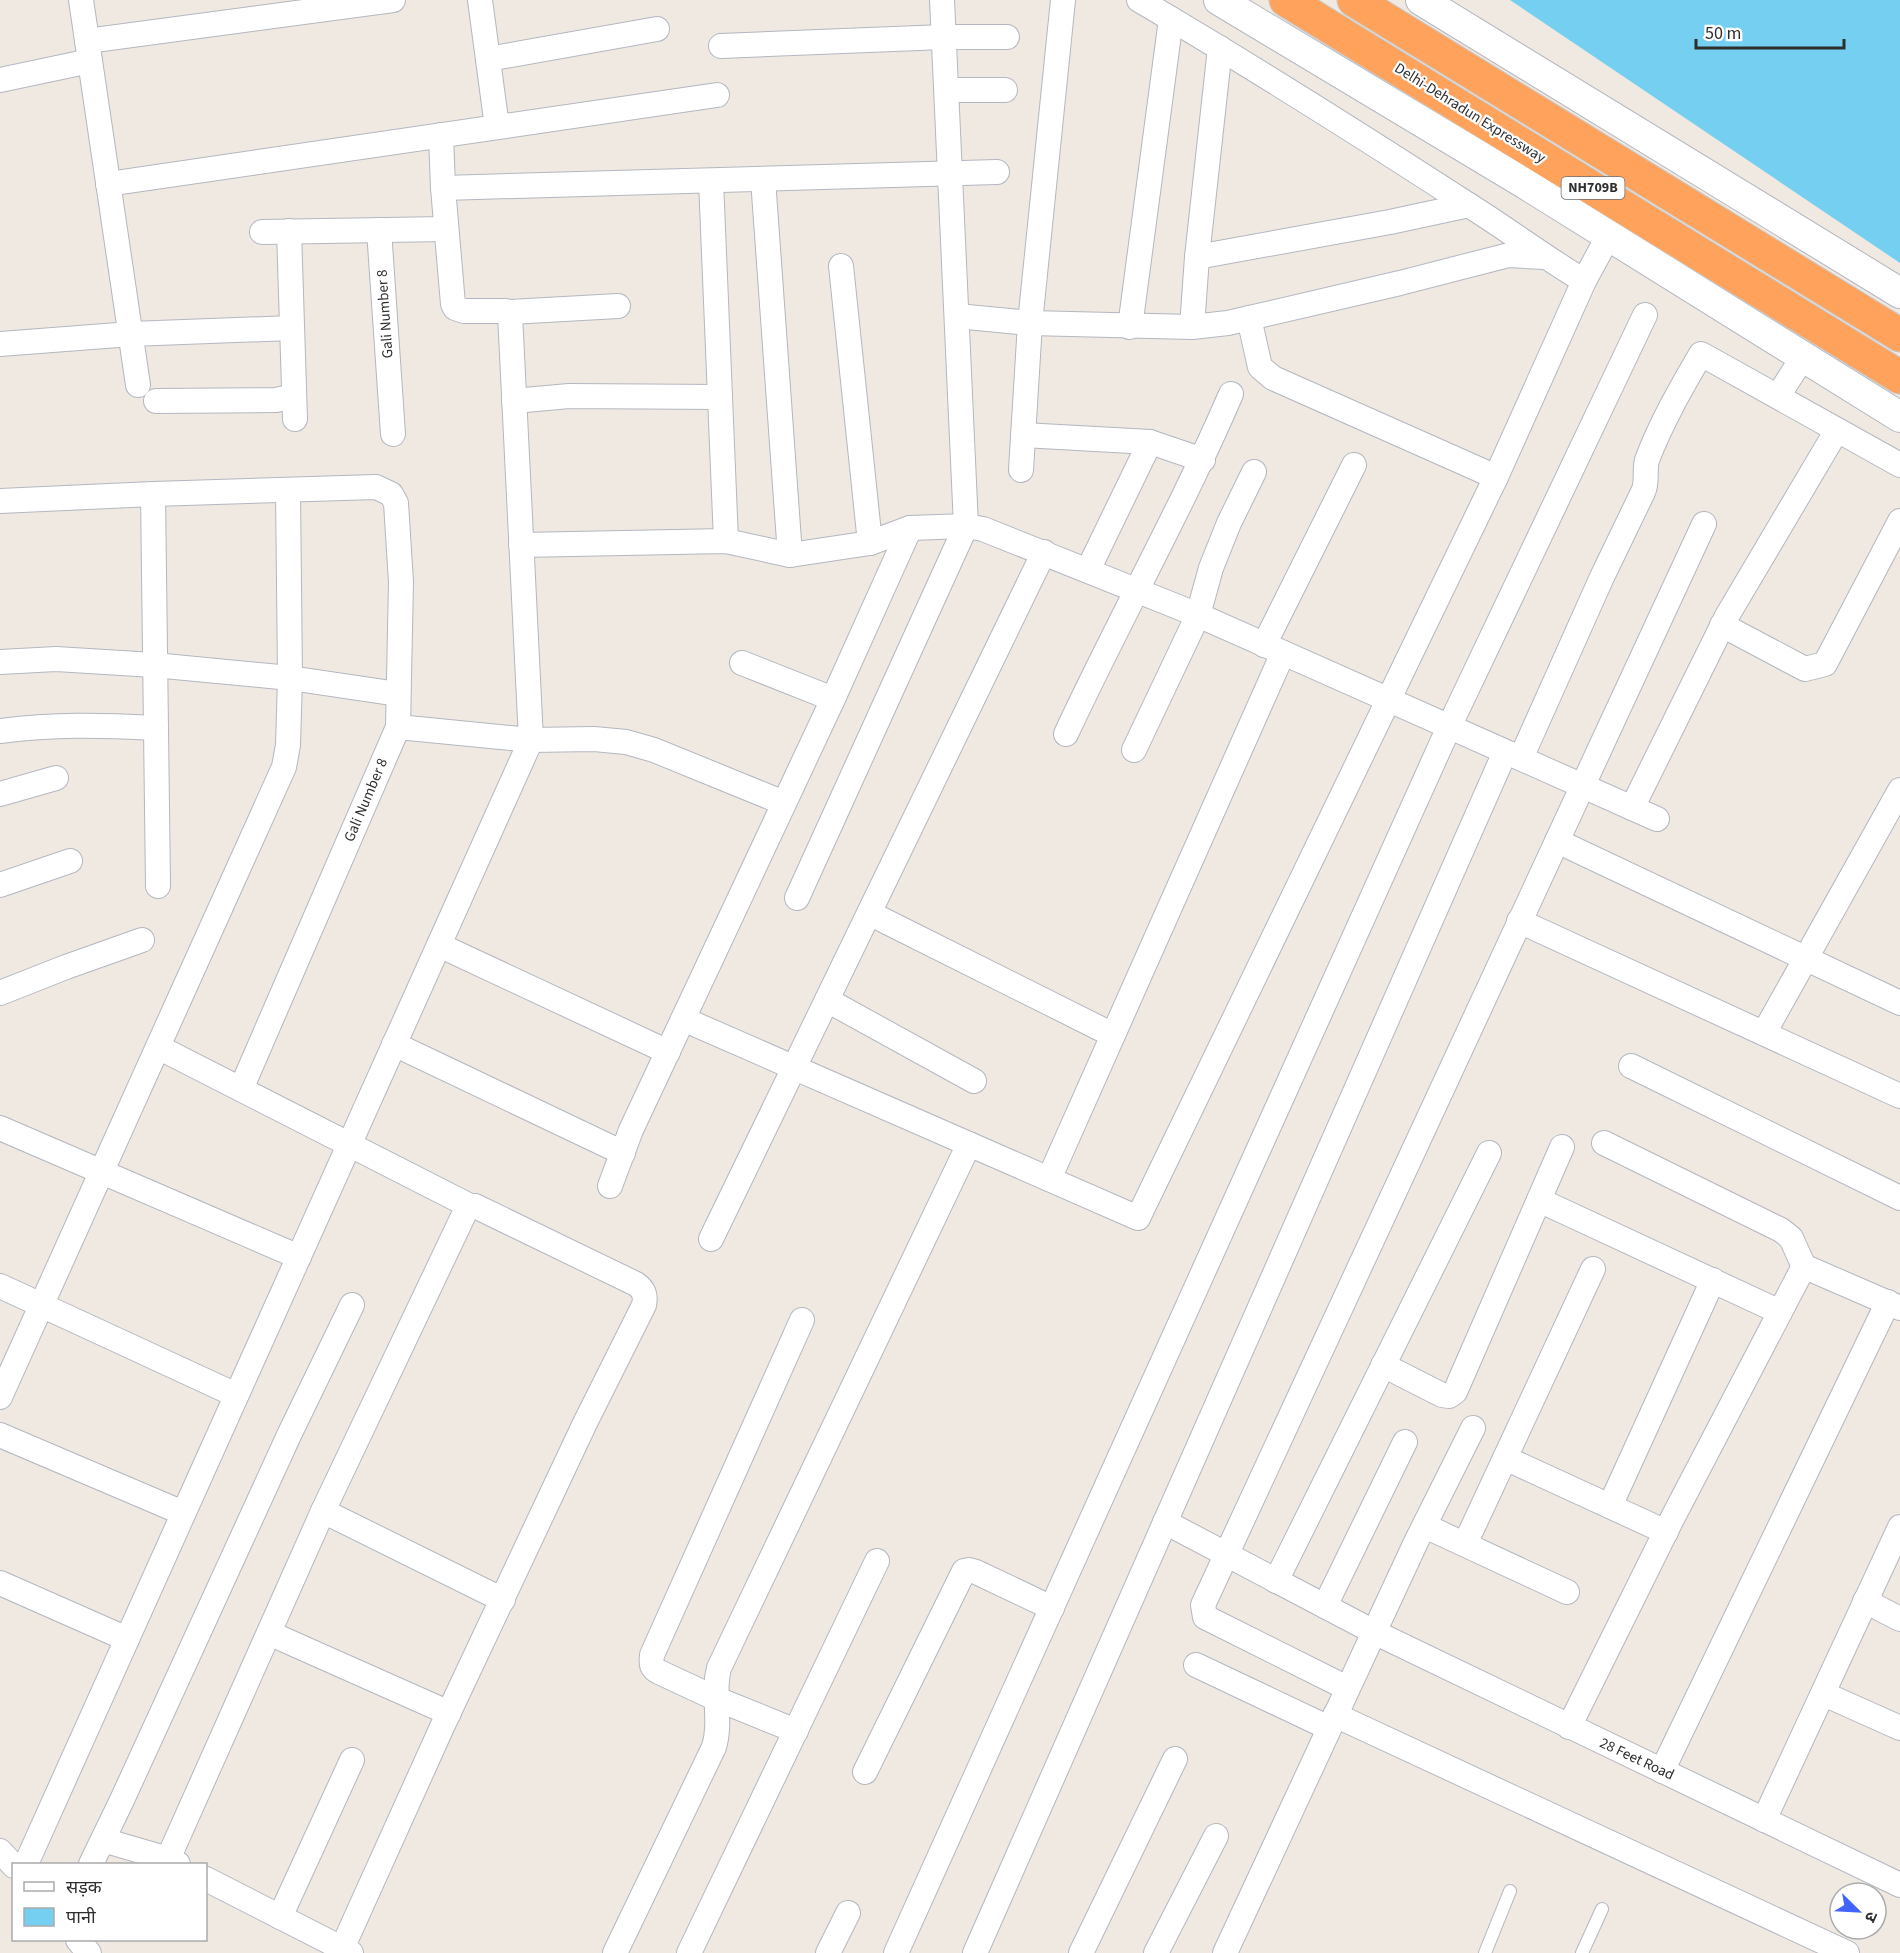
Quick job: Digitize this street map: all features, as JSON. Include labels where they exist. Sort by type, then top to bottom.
[{"type":"highway","name":"Delhi-Dehradun Expressway","points":[[1286,0],[1900,376]]},
{"type":"highway","name":"NH709B","points":[[1354,0],[1900,335]]},
{"type":"street","points":[[81,0],[138,385]]},
{"type":"street","points":[[0,80],[89,51],[393,0]]},
{"type":"street","points":[[480,0],[496,127]]},
{"type":"street","points":[[797,898],[966,526],[942,0]]},
{"type":"street","points":[[1021,470],[1030,323],[1063,0]]},
{"type":"street","points":[[1139,0],[1220,48],[1469,205],[1544,257],[1586,277]]},
{"type":"street","points":[[1220,0],[1605,243],[1789,378],[1837,430],[1900,465]]},
{"type":"street","points":[[1421,0],[1900,293]]},
{"type":"street","points":[[1130,327],[1171,19]]},
{"type":"street","points":[[488,59],[657,30]]},
{"type":"street","points":[[721,46],[944,37],[1007,37]]},
{"type":"street","points":[[1192,327],[1197,257],[1220,48]]},
{"type":"street","points":[[946,90],[1005,90]]},
{"type":"street","points":[[108,184],[717,95]]},
{"type":"street","points":[[441,135],[446,230],[455,308],[464,311],[510,312],[618,306]]},
{"type":"street","points":[[443,188],[998,172]]},
{"type":"street","points":[[763,179],[790,555]]},
{"type":"street","points":[[711,181],[726,542]]},
{"type":"street","points":[[1197,257],[1390,222],[1469,205]]},
{"type":"street","name":"Gali Number 8","points":[[379,230],[393,434]]},
{"type":"street","points":[[261,232],[446,230]]},
{"type":"street","points":[[156,401],[276,400],[295,407],[289,231]]},
{"type":"street","points":[[683,1019],[1138,1218],[1496,477],[1586,277],[1605,243]]},
{"type":"street","points":[[957,316],[1030,323],[1192,327],[1227,323],[1509,255],[1544,257]]},
{"type":"street","points":[[841,267],[870,543]]},
{"type":"street","points":[[26,1863],[531,740],[510,312]]},
{"type":"street","points":[[896,1953],[1449,727],[1645,315]]},
{"type":"street","points":[[1249,318],[1260,367],[1273,378],[1496,477]]},
{"type":"street","points":[[0,344],[131,334],[292,328]]},
{"type":"street","points":[[975,1953],[1165,1522],[1513,755],[1643,492],[1646,481],[1646,464],[1656,439],[1701,354],[1789,378],[1900,417]]},
{"type":"street","points":[[1066,734],[1203,460],[1231,394]]},
{"type":"street","points":[[514,401],[569,396],[720,397]]},
{"type":"street","points":[[1632,808],[1722,625],[1837,430]]},
{"type":"street","points":[[1023,435],[1150,442],[1203,460]]},
{"type":"street","points":[[1088,570],[1150,442]]},
{"type":"street","points":[[1049,1179],[1113,1035],[1273,649],[1354,465]]},
{"type":"street","points":[[1134,750],[1198,615],[1211,568],[1229,523],[1254,472]]},
{"type":"street","name":"Gali Number 8","points":[[241,1089],[398,727],[401,570],[396,503],[391,494],[376,487],[288,489]]},
{"type":"street","points":[[0,501],[288,489],[290,678],[288,745],[284,767],[0,1397]]},
{"type":"street","points":[[153,494],[158,886]]},
{"type":"street","points":[[1722,625],[1805,669],[1825,664],[1900,521]]},
{"type":"street","points":[[1347,1688],[1205,1617],[1203,1605],[1704,524]]},
{"type":"street","points":[[521,545],[726,542],[790,555],[870,543],[910,528],[966,526],[999,533],[1198,615],[1657,819]]},
{"type":"street","points":[[610,1186],[683,1019],[833,699],[910,528]]},
{"type":"street","points":[[711,1239],[1044,552]]},
{"type":"street","points":[[0,662],[56,660],[154,665],[290,678],[398,694]]},
{"type":"street","points":[[742,663],[833,699]]},
{"type":"street","points":[[0,731],[42,725],[155,728]]},
{"type":"street","points":[[398,727],[531,740],[594,739],[626,742],[654,750],[784,803]]},
{"type":"street","points":[[0,794],[56,778]]},
{"type":"street","points":[[1764,1033],[1900,790]]},
{"type":"street","points":[[1557,841],[1900,1003]]},
{"type":"street","points":[[0,885],[70,861]]},
{"type":"street","points":[[869,913],[1113,1035]]},
{"type":"street","points":[[1520,921],[1900,1096]]},
{"type":"street","points":[[0,993],[142,940]]},
{"type":"street","points":[[439,945],[668,1052]]},
{"type":"street","points":[[827,1000],[974,1081]]},
{"type":"street","points":[[394,1044],[623,1153]]},
{"type":"street","points":[[158,1047],[470,1206],[534,1234],[636,1284],[646,1297],[449,1713],[345,1952],[207,1880]]},
{"type":"street","points":[[1631,1066],[1900,1198]]},
{"type":"street","points":[[0,1128],[299,1257]]},
{"type":"street","points":[[1604,1143],[1781,1230],[1791,1238],[1805,1269],[1894,1305],[1662,1771]]},
{"type":"street","points":[[615,1953],[714,1747],[718,1728],[719,1668],[969,1144]]},
{"type":"street","points":[[1383,1365],[1442,1395],[1455,1392],[1562,1148]]},
{"type":"street","points":[[1276,1581],[1489,1153]]},
{"type":"street","points":[[1539,1200],[1780,1312]]},
{"type":"street","points":[[104,1840],[173,1862],[323,1511],[464,1212],[470,1206]]},
{"type":"street","points":[[1465,1544],[1593,1269]]},
{"type":"street","points":[[1569,1727],[1798,1275],[1805,1269]]},
{"type":"street","points":[[1610,1506],[1713,1280]]},
{"type":"street","points":[[0,1286],[236,1395]]},
{"type":"street","points":[[92,1863],[294,1423],[352,1305]]},
{"type":"street","points":[[796,1731],[717,1699],[653,1669],[651,1663],[652,1655],[802,1320]]},
{"type":"street","points":[[1225,1953],[1347,1688],[1473,1428]]},
{"type":"street","points":[[0,1435],[183,1513]]},
{"type":"street","points":[[1325,1606],[1405,1442]]},
{"type":"street","points":[[1505,1458],[1666,1532]]},
{"type":"street","points":[[323,1511],[502,1600]]},
{"type":"street","name":"28 Feet Road","points":[[1165,1522],[1374,1632],[1900,1886]]},
{"type":"street","points":[[1425,1526],[1567,1592]]},
{"type":"street","points":[[1764,1820],[1900,1527]]},
{"type":"street","points":[[689,1953],[877,1561]]},
{"type":"street","points":[[865,1772],[964,1571],[976,1572],[1052,1608]]},
{"type":"street","points":[[0,1583],[127,1639]]},
{"type":"street","points":[[1864,1601],[1900,1619]]},
{"type":"street","points":[[269,1633],[449,1713]]},
{"type":"street","points":[[1196,1665],[1332,1721],[1846,1953]]},
{"type":"street","points":[[1824,1694],[1900,1728]]},
{"type":"street","points":[[1081,1953],[1175,1759]]},
{"type":"street","points":[[280,1917],[352,1760]]},
{"type":"street","points":[[1156,1953],[1216,1836]]},
{"type":"street","points":[[0,1851],[12,1864]]},
{"type":"street","points":[[828,1953],[848,1913]]},
{"type":"street","points":[[79,1941],[89,1953]]},
{"type":"lane","points":[[1485,1953],[1510,1891]]},
{"type":"lane","points":[[1582,1953],[1602,1909]]},
{"type":"water","points":[[1510,0],[1900,0],[1900,263]]}]
